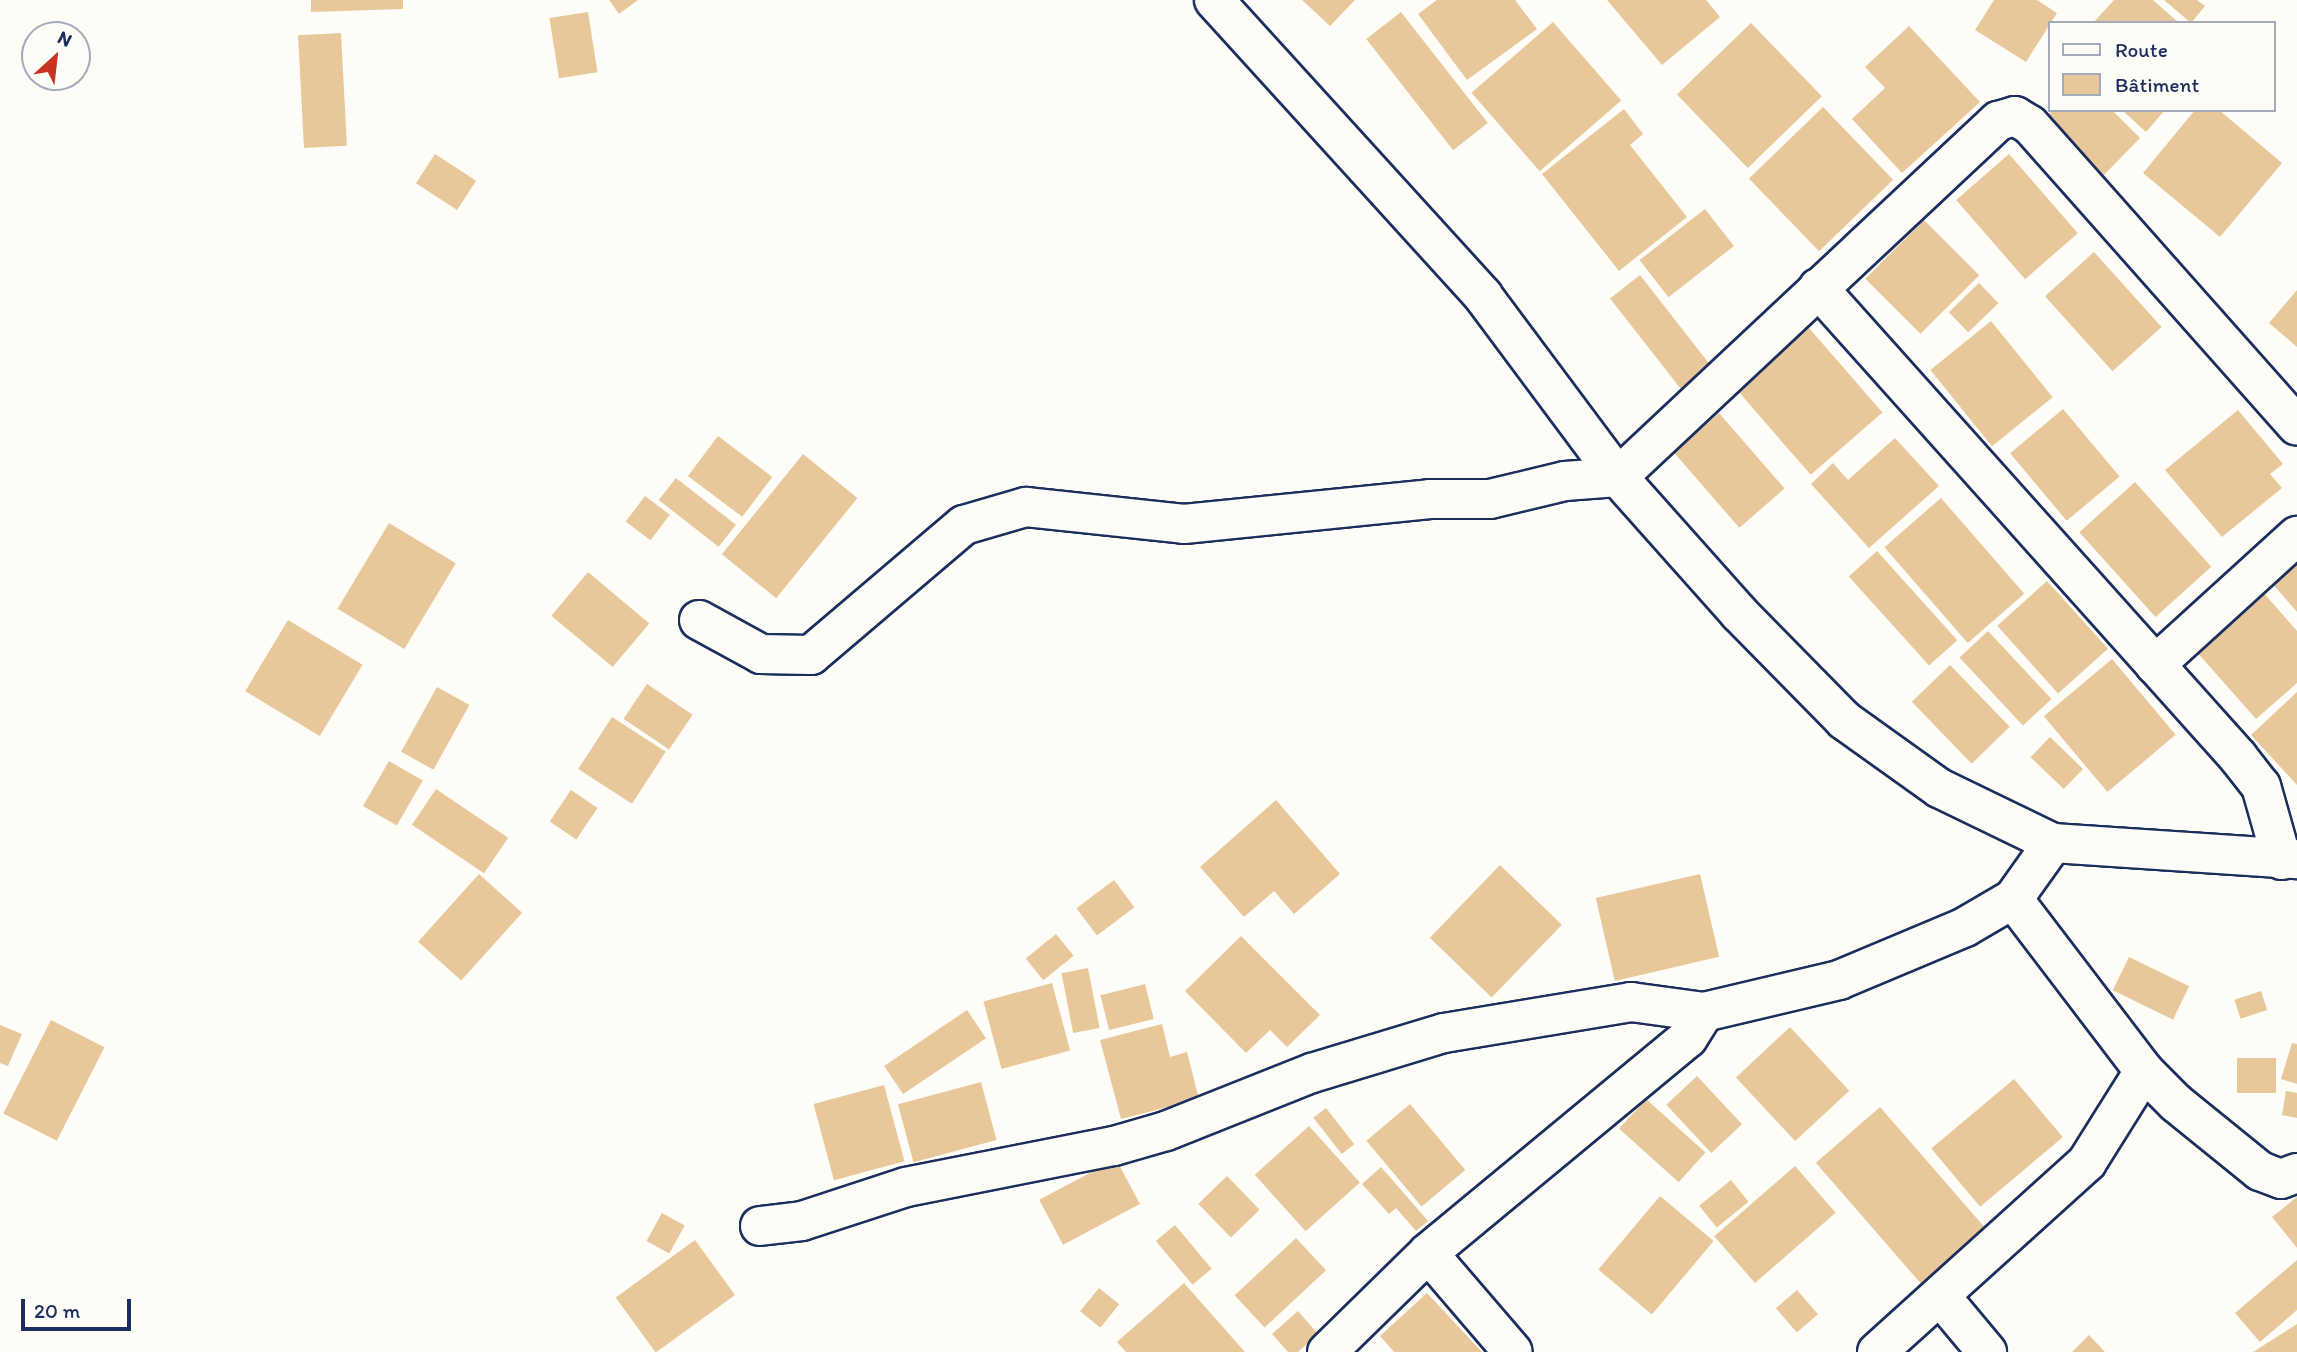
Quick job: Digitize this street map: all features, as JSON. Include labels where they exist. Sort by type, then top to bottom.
[{"type":"street","points":[[1214,0],[1483,296],[1618,477],[1739,613],[1844,720],[1939,788],[2053,843],[2289,859],[2261,786],[1818,288]]},
{"type":"street","points":[[699,620],[761,654],[811,655],[964,525],[1026,507],[1184,524],[1430,499],[1490,499],[1565,481],[1618,477],[1998,121],[2015,116],[2030,125],[2297,426]]},
{"type":"street","points":[[2155,665],[2297,536]]},
{"type":"street","points":[[760,1226],[802,1221],[906,1187],[1127,1142],[1312,1073],[1444,1033],[1631,1002],[1703,1012],[1839,980],[1965,927],[2013,900],[2053,843]]},
{"type":"street","points":[[2013,900],[2144,1072],[2260,1171],[2281,1179],[2297,1173]]},
{"type":"street","points":[[1328,1352],[1428,1253],[1688,1038],[1703,1012]]},
{"type":"street","points":[[1877,1352],[2087,1163],[2144,1072]]},
{"type":"street","points":[[1428,1253],[1513,1352]]},
{"type":"street","points":[[1941,1297],[1986,1352]]},
{"type":"building","points":[[311,0],[403,0],[403,9],[311,12]]},
{"type":"building","points":[[609,0],[638,0],[619,14]]},
{"type":"building","points":[[1302,0],[1355,0],[1330,26]]},
{"type":"building","points":[[1437,0],[1515,0],[1537,29],[1467,80],[1418,14]]},
{"type":"building","points":[[1607,0],[1706,0],[1720,17],[1662,65]]},
{"type":"building","points":[[1994,0],[2037,0],[2057,13],[2052,21],[2048,21],[2048,27],[2026,62],[1975,30]]},
{"type":"building","points":[[2114,0],[2153,0],[2177,21],[2095,21]]},
{"type":"building","points":[[2164,0],[2197,0],[2205,6],[2193,21],[2189,21]]},
{"type":"building","points":[[588,12],[598,72],[559,78],[549,18]]},
{"type":"building","points":[[1401,12],[1488,123],[1453,150],[1366,39]]},
{"type":"building","points":[[1553,22],[1621,100],[1540,171],[1471,93]]},
{"type":"building","points":[[1751,23],[1822,96],[1748,168],[1677,95]]},
{"type":"building","points":[[1909,26],[1980,102],[1902,173],[1852,119],[1885,88],[1865,67]]},
{"type":"building","points":[[341,33],[347,146],[304,148],[298,35]]},
{"type":"building","points":[[1823,107],[1893,180],[1819,251],[1749,179]]},
{"type":"building","points":[[1624,109],[1643,134],[1630,145],[1687,217],[1619,271],[1542,174]]},
{"type":"building","points":[[2050,112],[2114,112],[2140,138],[2104,175],[2046,117]]},
{"type":"building","points":[[2124,112],[2163,112],[2146,132]]},
{"type":"building","points":[[2193,112],[2221,112],[2282,163],[2220,237],[2143,173]]},
{"type":"building","points":[[435,154],[476,181],[457,210],[416,183]]},
{"type":"building","points":[[2009,154],[2078,233],[2025,279],[1956,200]]},
{"type":"building","points":[[1705,209],[1734,246],[1669,297],[1640,260]]},
{"type":"building","points":[[1924,220],[1979,275],[1920,334],[1865,279]]},
{"type":"building","points":[[2094,252],[2162,327],[2113,371],[2045,296]]},
{"type":"building","points":[[1640,275],[1711,366],[1681,390],[1610,298]]},
{"type":"building","points":[[1979,283],[1998,303],[1968,332],[1949,312]]},
{"type":"building","points":[[2297,290],[2297,347],[2269,323]]},
{"type":"building","points":[[1991,321],[2053,397],[1992,446],[1930,370]]},
{"type":"building","points":[[1809,328],[1882,413],[1811,475],[1737,390]]},
{"type":"building","points":[[2063,409],[2120,476],[2067,521],[2010,453]]},
{"type":"building","points":[[2238,410],[2283,464],[2270,474],[2282,488],[2222,537],[2165,470]]},
{"type":"building","points":[[1719,413],[1785,488],[1739,528],[1674,452]]},
{"type":"building","points":[[718,436],[772,477],[742,517],[688,476]]},
{"type":"building","points":[[1895,438],[1939,486],[1869,548],[1811,484],[1833,463],[1848,480]]},
{"type":"building","points":[[803,454],[857,498],[776,598],[722,554]]},
{"type":"building","points":[[676,478],[736,525],[719,547],[659,500]]},
{"type":"building","points":[[2135,482],[2211,567],[2156,617],[2079,532]]},
{"type":"building","points":[[645,496],[670,515],[650,540],[626,522]]},
{"type":"building","points":[[1941,498],[2024,594],[1968,643],[1884,547]]},
{"type":"building","points":[[389,523],[456,563],[404,649],[337,609]]},
{"type":"building","points":[[1877,551],[1957,640],[1929,666],[1849,576]]},
{"type":"building","points":[[2297,560],[2297,612],[2271,582]]},
{"type":"building","points":[[588,572],[649,623],[613,667],[551,616]]},
{"type":"building","points":[[2047,581],[2108,649],[2058,693],[1997,626]]},
{"type":"building","points":[[2262,591],[2297,631],[2297,683],[2256,719],[2195,650]]},
{"type":"building","points":[[288,620],[363,665],[320,736],[245,691]]},
{"type":"building","points":[[1988,631],[2051,699],[2023,726],[1959,658]]},
{"type":"building","points":[[2112,659],[2176,735],[2107,792],[2044,716]]},
{"type":"building","points":[[1950,665],[2010,727],[1972,764],[1912,702]]},
{"type":"building","points":[[647,684],[693,715],[669,750],[624,719]]},
{"type":"building","points":[[437,687],[469,705],[433,770],[401,752]]},
{"type":"building","points":[[2297,692],[2297,785],[2251,735]]},
{"type":"building","points":[[612,717],[666,752],[632,804],[578,769]]},
{"type":"building","points":[[2050,737],[2083,769],[2064,789],[2031,757]]},
{"type":"building","points":[[389,761],[423,780],[397,826],[363,806]]},
{"type":"building","points":[[436,789],[508,838],[484,873],[412,825]]},
{"type":"building","points":[[571,790],[598,808],[576,839],[550,822]]},
{"type":"building","points":[[1276,800],[1340,874],[1294,914],[1274,891],[1244,917],[1200,867]]},
{"type":"building","points":[[1500,865],[1562,925],[1492,997],[1430,938]]},
{"type":"building","points":[[479,874],[522,913],[461,980],[418,942]]},
{"type":"building","points":[[1700,874],[1719,957],[1615,981],[1596,898]]},
{"type":"building","points":[[1114,880],[1134,907],[1097,935],[1076,908]]},
{"type":"building","points":[[1056,934],[1074,956],[1043,980],[1026,959]]},
{"type":"building","points":[[1241,936],[1320,1015],[1287,1047],[1270,1030],[1246,1053],[1185,991]]},
{"type":"building","points":[[2129,957],[2189,986],[2173,1020],[2113,990]]},
{"type":"building","points":[[1088,968],[1100,1028],[1073,1033],[1061,973]]},
{"type":"building","points":[[1052,983],[1070,1051],[1002,1069],[983,1001]]},
{"type":"building","points":[[1145,984],[1154,1019],[1109,1030],[1100,995]]},
{"type":"building","points":[[2261,991],[2267,1010],[2241,1019],[2234,1000]]},
{"type":"building","points":[[967,1010],[986,1038],[903,1094],[884,1066]]},
{"type":"building","points":[[51,1020],[104,1047],[57,1141],[3,1114]]},
{"type":"building","points":[[1162,1024],[1170,1057],[1187,1052],[1199,1099],[1121,1119],[1100,1040]]},
{"type":"building","points":[[0,1025],[22,1034],[8,1066],[0,1063]]},
{"type":"building","points":[[1790,1027],[1849,1091],[1795,1141],[1736,1077]]},
{"type":"building","points":[[2292,1043],[2297,1044],[2297,1084],[2281,1079]]},
{"type":"building","points":[[2237,1058],[2276,1058],[2276,1093],[2237,1093]]},
{"type":"building","points":[[1697,1076],[1742,1124],[1711,1153],[1666,1105]]},
{"type":"building","points":[[2014,1079],[2063,1137],[1980,1207],[1931,1148]]},
{"type":"building","points":[[981,1082],[997,1140],[913,1162],[898,1104]]},
{"type":"building","points":[[884,1085],[904,1161],[834,1180],[813,1104]]},
{"type":"building","points":[[2286,1091],[2297,1093],[2297,1118],[2282,1115]]},
{"type":"building","points":[[1646,1099],[1705,1153],[1679,1182],[1619,1129]]},
{"type":"building","points":[[1410,1104],[1465,1170],[1422,1207],[1366,1141]]},
{"type":"building","points":[[1880,1107],[1990,1233],[1925,1289],[1816,1163]]},
{"type":"building","points":[[1326,1108],[1354,1144],[1342,1154],[1313,1118]]},
{"type":"building","points":[[1309,1126],[1360,1182],[1306,1231],[1255,1175]]},
{"type":"building","points":[[1116,1159],[1140,1204],[1063,1245],[1039,1200]]},
{"type":"building","points":[[1795,1166],[1836,1213],[1755,1283],[1714,1236]]},
{"type":"building","points":[[1381,1167],[1428,1221],[1416,1231],[1396,1208],[1389,1214],[1362,1184]]},
{"type":"building","points":[[1227,1176],[1260,1210],[1231,1238],[1198,1204]]},
{"type":"building","points":[[1731,1180],[1749,1202],[1717,1228],[1699,1206]]},
{"type":"building","points":[[1660,1196],[1714,1241],[1652,1315],[1598,1270]]},
{"type":"building","points":[[2297,1197],[2297,1248],[2272,1217]]},
{"type":"building","points":[[662,1213],[685,1226],[669,1254],[646,1241]]},
{"type":"building","points":[[1175,1225],[1212,1269],[1192,1285],[1156,1241]]},
{"type":"building","points":[[1296,1238],[1326,1270],[1265,1327],[1235,1295]]},
{"type":"building","points":[[695,1240],[735,1295],[657,1352],[616,1298]]},
{"type":"building","points":[[2297,1260],[2297,1310],[2260,1342],[2235,1313]]},
{"type":"building","points":[[1184,1283],[1245,1352],[1126,1352],[1117,1342]]},
{"type":"building","points":[[1099,1288],[1119,1304],[1100,1328],[1080,1311]]},
{"type":"building","points":[[1797,1290],[1818,1314],[1797,1333],[1776,1308]]},
{"type":"building","points":[[1427,1293],[1482,1352],[1394,1352],[1380,1336]]},
{"type":"building","points":[[1298,1311],[1318,1334],[1298,1352],[1288,1352],[1272,1334]]},
{"type":"building","points":[[2297,1324],[2297,1352],[2253,1352]]},
{"type":"building","points":[[2089,1335],[2105,1352],[2072,1352]]}]
